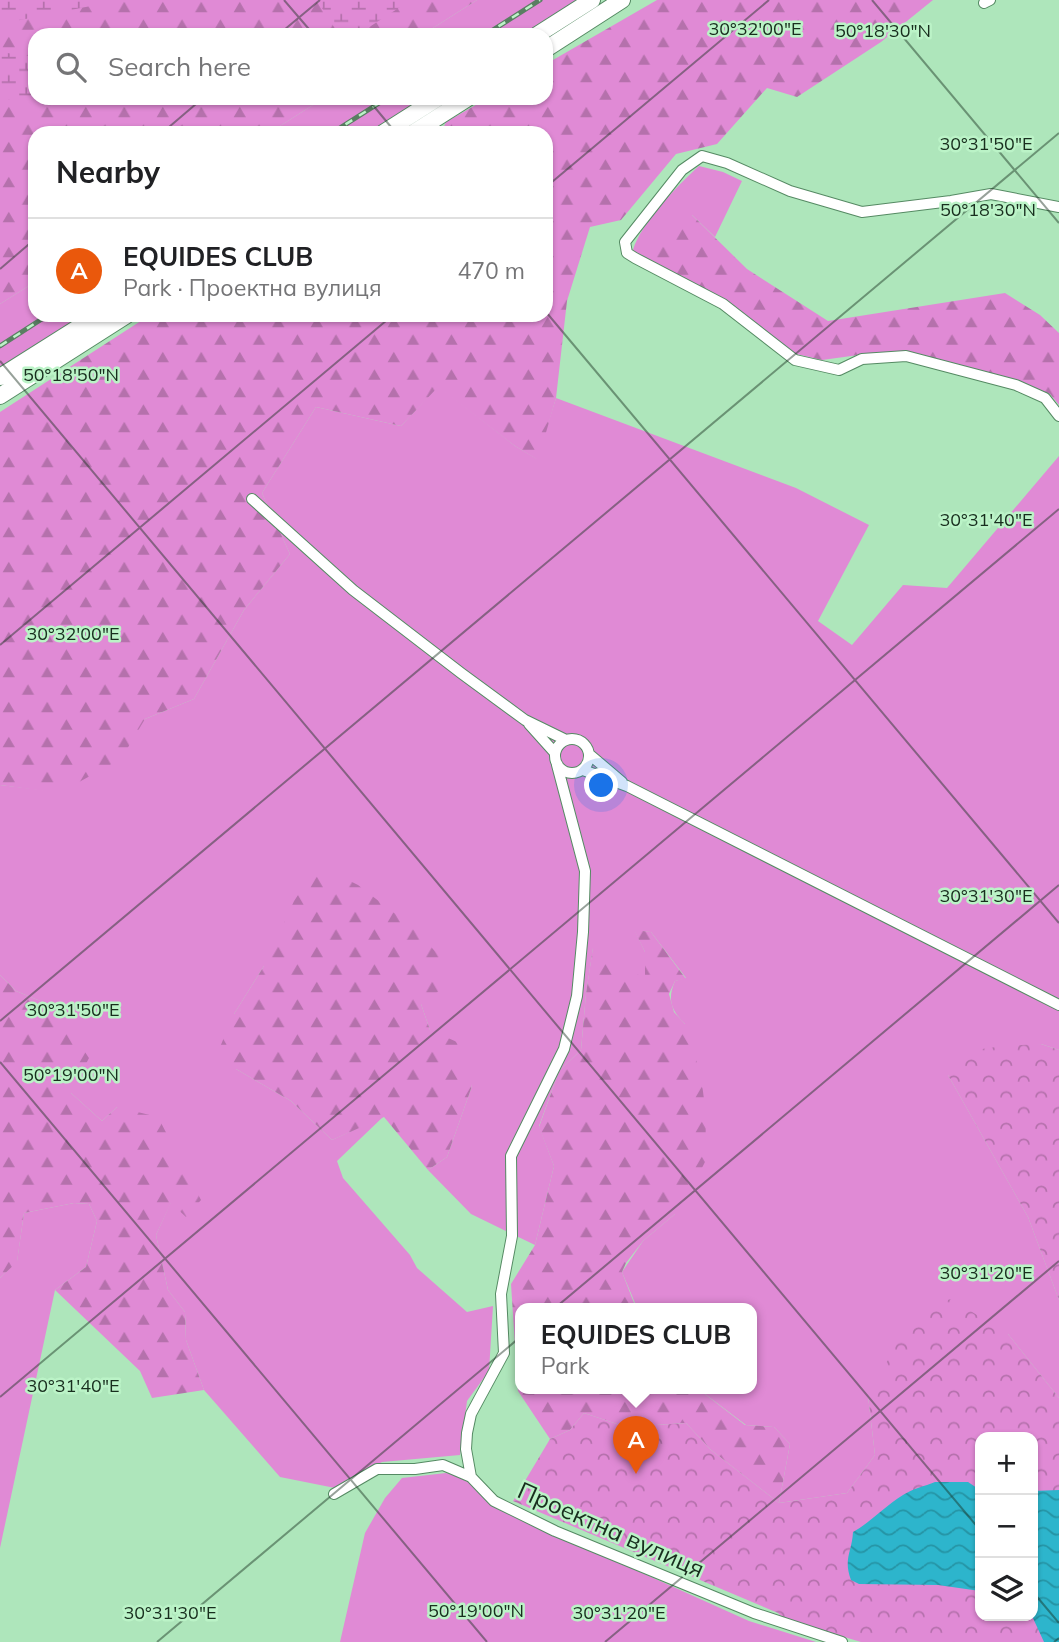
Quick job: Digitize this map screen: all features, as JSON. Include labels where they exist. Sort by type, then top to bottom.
[{"type":"main road","points":[[548,28],[592,0]]},
{"type":"main road","points":[[553,44],[622,0]]},
{"type":"main road","points":[[394,126],[427,105]]},
{"type":"main road","points":[[424,126],[457,105]]},
{"type":"main road","points":[[0,377],[87,322]]},
{"type":"main road","points":[[0,396],[116,322]]},
{"type":"street","points":[[1059,207],[991,194],[862,212],[790,191],[727,163],[702,156],[682,170],[625,242],[627,253],[723,304],[795,360],[839,370],[862,359],[906,356],[1016,385],[1045,398],[1059,416]]},
{"type":"street","points":[[252,499],[353,590],[525,720],[566,740]]},
{"type":"street","points":[[525,720],[566,773],[581,771],[627,786],[1059,1005]]},
{"type":"street","points":[[471,1477],[466,1449],[471,1414],[505,1353],[501,1294],[512,1236],[511,1156],[564,1049],[577,996],[585,872],[566,801],[556,759],[561,743],[573,739],[584,743],[589,760],[568,784],[566,801]]},
{"type":"street","points":[[589,754],[627,786]]},
{"type":"street","name":"Проектна вулиця","points":[[334,1494],[377,1469],[415,1469],[443,1465],[471,1477],[494,1502],[555,1531],[754,1614],[842,1642]]},
{"type":"green space","points":[[0,0],[477,0],[433,28],[28,28],[28,105],[313,105],[280,126],[28,126],[28,286],[0,304]]},
{"type":"green space","points":[[0,0],[107,0],[106,3],[0,24]]},
{"type":"green space","points":[[317,0],[411,0],[368,28],[335,28]]},
{"type":"green space","points":[[477,0],[592,0],[548,28],[433,28]]},
{"type":"green space","points":[[657,0],[933,0],[881,42],[797,97],[767,88],[717,144],[676,154],[621,220],[590,227],[567,301],[556,398],[538,460],[515,446],[438,387],[401,426],[316,407],[262,493],[290,554],[244,610],[194,699],[145,719],[121,759],[59,793],[0,785],[0,412],[139,322],[553,322],[553,126],[444,126],[446,122],[476,105],[553,105],[553,60]]},
{"type":"green space","points":[[0,52],[28,56],[28,102],[0,98]]},
{"type":"green space","points":[[313,105],[427,105],[394,126],[280,126]]},
{"type":"green space","points":[[699,166],[723,172],[742,181],[715,237],[692,215],[691,282],[644,261],[633,250],[652,217]]},
{"type":"green space","points":[[692,215],[747,269],[828,321],[1005,293],[1040,315],[1059,333],[1059,405],[1050,394],[1026,384],[908,351],[822,360],[792,353],[746,315],[652,260],[664,235]]},
{"type":"green space","points":[[28,286],[28,322],[87,322],[0,377],[0,304]]},
{"type":"green space","points":[[438,386],[515,446],[537,459],[556,398],[796,488],[869,525],[818,621],[852,645],[903,585],[947,588],[1059,456],[1059,1050],[1041,1044],[948,1075],[1028,1217],[1059,1300],[1059,1398],[1008,1334],[868,1396],[875,1455],[847,1493],[779,1503],[790,1444],[774,1427],[746,1425],[705,1394],[757,1394],[757,1303],[635,1303],[622,1272],[643,1241],[675,1214],[685,1024],[676,1014],[671,993],[675,981],[686,978],[651,932],[635,931],[645,952],[645,980],[593,948],[581,1050],[559,1071],[539,1126],[554,1166],[535,1245],[471,1214],[428,1170],[447,1157],[472,1086],[430,1030],[421,1004],[264,966],[234,1014],[236,1069],[291,1101],[332,1140],[384,1116],[337,1161],[343,1178],[410,1255],[417,1268],[467,1312],[493,1306],[489,1371],[467,1401],[460,1455],[382,1462],[335,1488],[280,1477],[204,1390],[186,1340],[185,1312],[168,1290],[156,1235],[171,1202],[117,1107],[102,1121],[71,1093],[55,1007],[16,991],[0,975],[0,785],[59,792],[145,719],[194,699],[244,610],[290,554],[262,493],[316,407],[401,426]]},
{"type":"green space","points":[[318,865],[358,885],[407,923],[441,957],[446,986],[421,1004],[430,1030],[457,1042],[472,1086],[447,1157],[428,1170],[384,1117],[332,1140],[291,1101],[236,1069],[220,1047],[234,1014],[264,966],[294,901]]},
{"type":"green space","points":[[634,930],[651,932],[686,979],[675,981],[669,994],[674,1012],[685,1024],[701,1076],[706,1115],[705,1162],[675,1214],[643,1241],[626,1263],[622,1272],[634,1303],[515,1303],[515,1345],[511,1284],[535,1245],[554,1166],[539,1127],[559,1071],[581,1050],[593,947],[645,979],[645,952]]},
{"type":"green space","points":[[0,975],[16,991],[55,1007],[89,1058],[71,1093],[102,1121],[117,1107],[158,1117],[201,1200],[186,1217],[171,1203],[156,1235],[168,1290],[185,1312],[186,1340],[204,1390],[152,1398],[140,1371],[55,1290],[86,1267],[97,1221],[89,1204],[74,1203],[24,1213],[17,1262],[0,1278]]},
{"type":"green space","points":[[1041,1044],[1059,1050],[1059,1300],[1028,1217],[948,1075],[940,1055],[1003,1046]]},
{"type":"green space","points":[[74,1203],[89,1204],[97,1221],[86,1267],[55,1290],[0,1548],[0,1278],[17,1261],[24,1213]]},
{"type":"green space","points":[[951,1299],[1008,1334],[1059,1398],[1059,1642],[861,1642],[784,1619],[778,1613],[513,1501],[550,1439],[570,1430],[584,1413],[626,1427],[686,1423],[711,1450],[779,1503],[847,1493],[875,1455],[868,1396],[910,1320],[930,1305]]},
{"type":"green space","points":[[520,1394],[705,1394],[745,1425],[774,1427],[790,1444],[779,1503],[711,1450],[686,1423],[626,1427],[584,1413],[570,1430],[550,1439]]},
{"type":"green space","points":[[446,1473],[467,1479],[500,1509],[749,1621],[816,1642],[340,1642],[365,1533],[385,1498],[402,1478]]},
{"type":"water","points":[[935,1482],[968,1482],[975,1487],[975,1590],[938,1585],[859,1584],[851,1580],[848,1561],[853,1532],[914,1489]]},
{"type":"water","points":[[1059,1490],[1059,1642],[1044,1642],[1034,1621],[1038,1621],[1038,1491]]},
{"type":"railway","points":[[496,28],[540,0]]},
{"type":"railway","points":[[343,126],[376,105]]},
{"type":"railway","points":[[0,346],[37,322]]},
{"type":"place","name":"EQUIDES CLUB","points":[[636,1474]]}]
